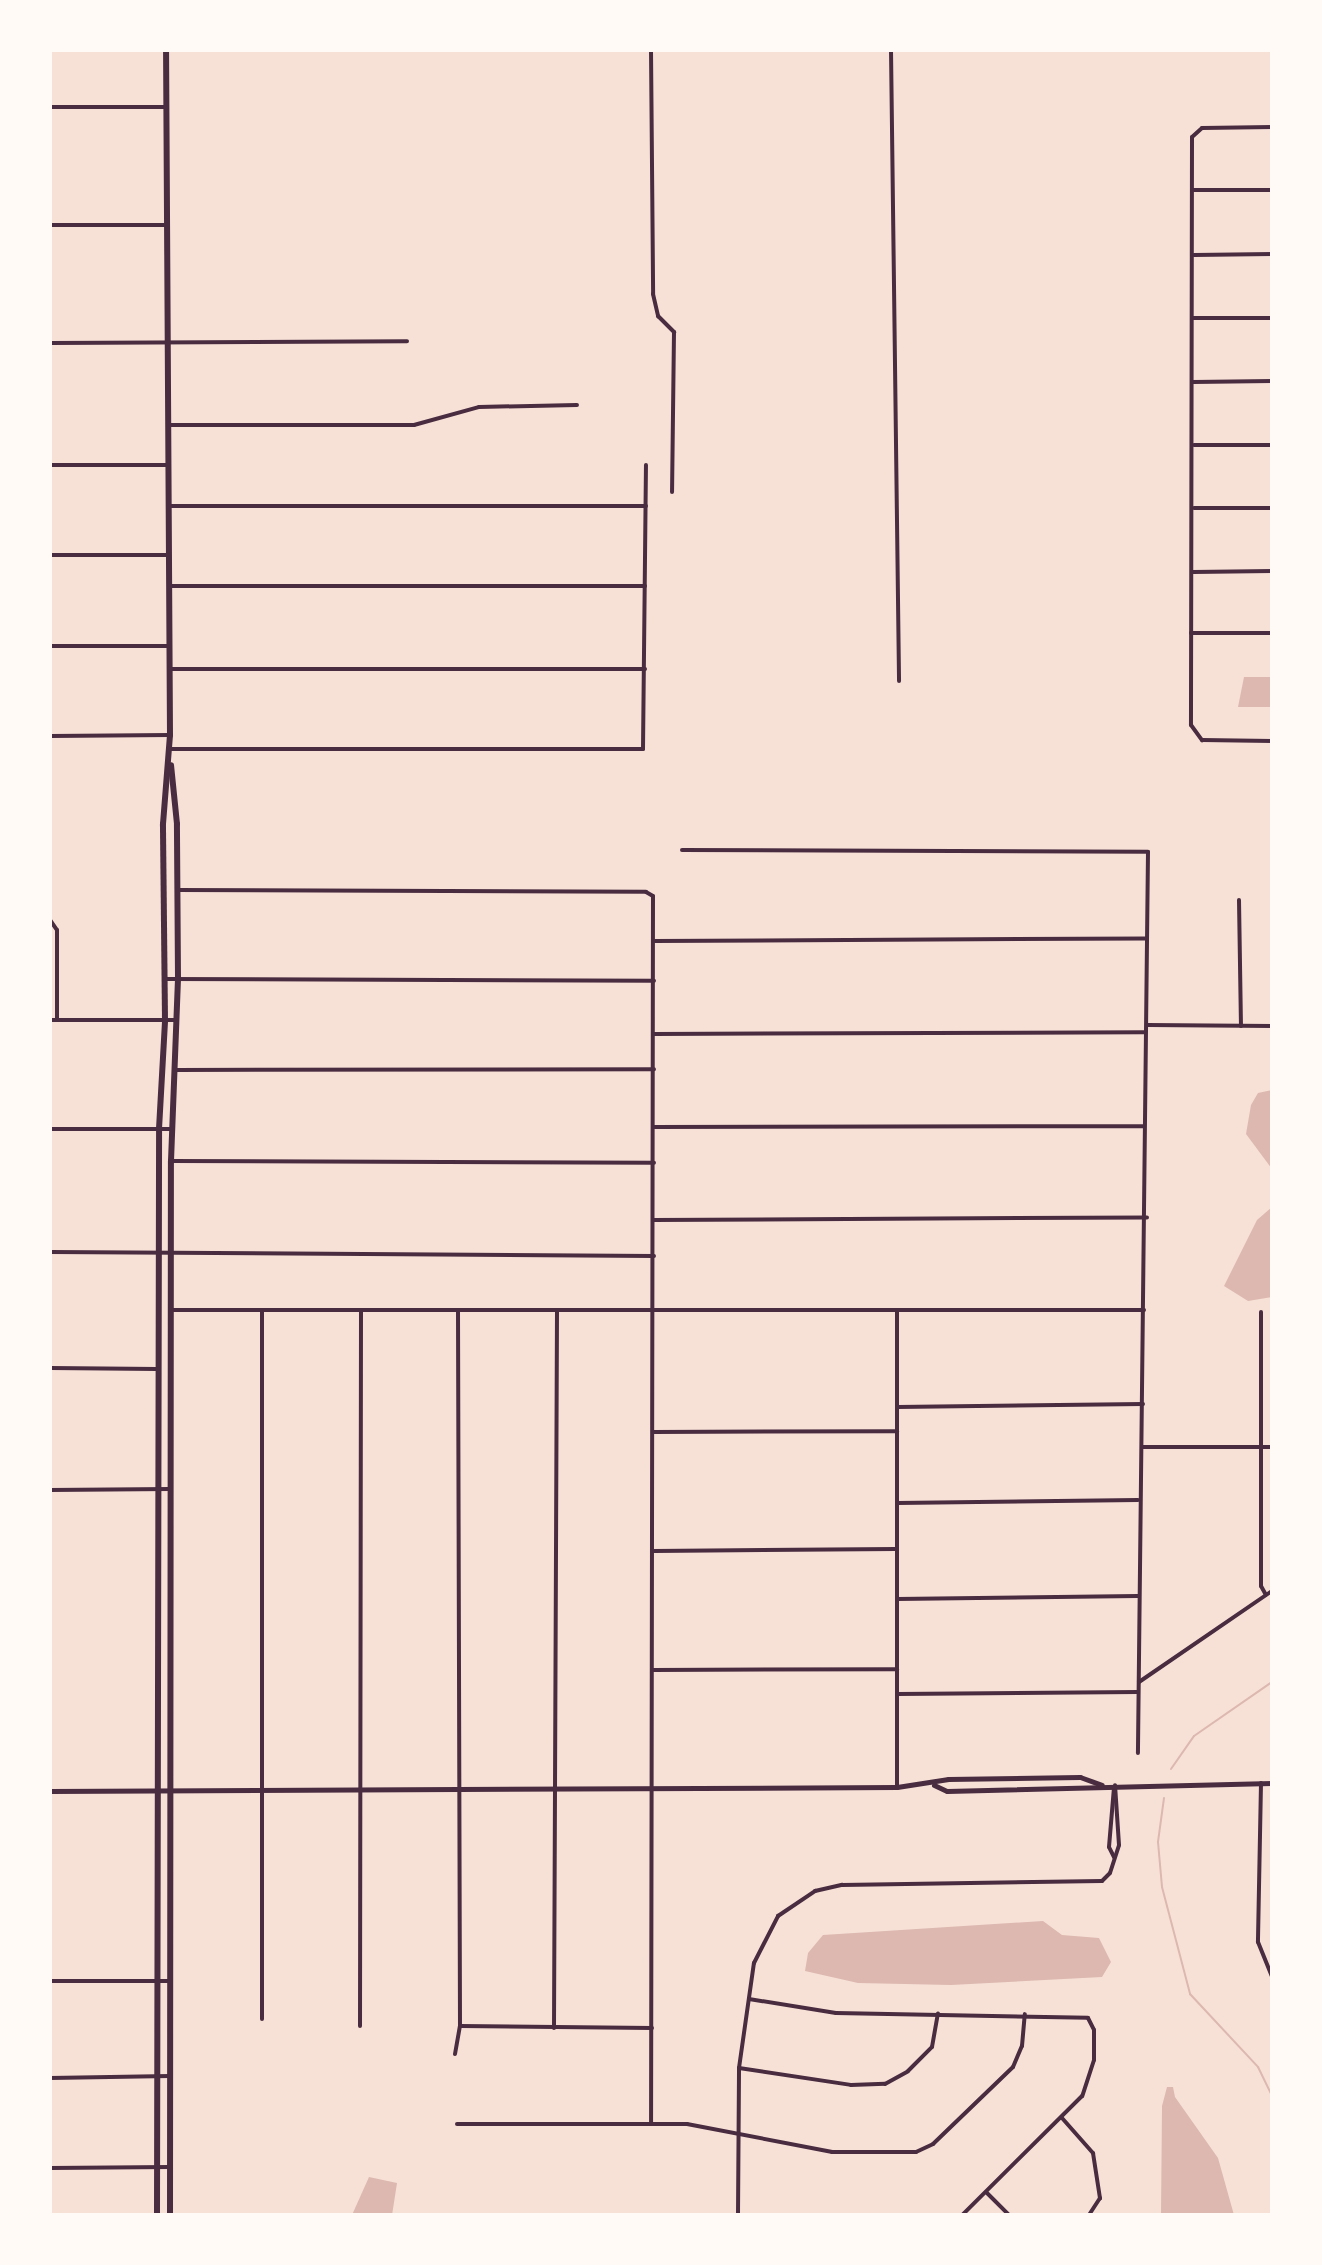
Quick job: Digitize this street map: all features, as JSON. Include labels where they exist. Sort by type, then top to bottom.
[{"type":"main road","points":[[166,50],[167,669],[178,978],[177,1070],[171,1161],[170,1310],[170,2215]]},
{"type":"main road","points":[[157,2215],[159,1129],[165,1020],[163,824],[170,749]]},
{"type":"street","points":[[651,50],[653,294],[658,316],[674,332],[672,492]]},
{"type":"street","points":[[891,50],[899,681]]},
{"type":"street","points":[[50,107],[166,107]]},
{"type":"street","points":[[1272,127],[1195,131],[1192,190],[1194,508],[1191,633],[1191,725],[1196,738],[1272,741]]},
{"type":"street","points":[[1192,190],[1272,190]]},
{"type":"street","points":[[50,225],[167,225]]},
{"type":"street","points":[[1194,255],[1272,254]]},
{"type":"street","points":[[1193,318],[1272,318]]},
{"type":"street","points":[[50,343],[407,341]]},
{"type":"street","points":[[1193,382],[1272,381]]},
{"type":"street","points":[[168,425],[414,425],[479,407],[577,405]]},
{"type":"street","points":[[1194,445],[1272,445]]},
{"type":"street","points":[[50,465],[167,465]]},
{"type":"street","points":[[170,749],[641,750],[645,743],[646,465]]},
{"type":"street","points":[[167,506],[646,506]]},
{"type":"street","points":[[1194,508],[1272,508]]},
{"type":"street","points":[[50,555],[167,555]]},
{"type":"street","points":[[1193,572],[1272,571]]},
{"type":"street","points":[[167,586],[645,586]]},
{"type":"street","points":[[1191,633],[1272,633]]},
{"type":"street","points":[[50,646],[167,646]]},
{"type":"street","points":[[167,669],[645,669]]},
{"type":"street","points":[[50,736],[170,735]]},
{"type":"street","points":[[682,850],[1148,852],[1148,1025],[1144,1032],[1147,1217],[1139,1500],[1138,1753]]},
{"type":"street","points":[[177,890],[646,892],[654,901],[651,2124]]},
{"type":"street","points":[[1239,900],[1241,1026]]},
{"type":"street","points":[[50,920],[57,930],[57,1020]]},
{"type":"street","points":[[654,941],[1146,938]]},
{"type":"street","points":[[165,979],[654,981]]},
{"type":"street","points":[[50,1020],[176,1020]]},
{"type":"street","points":[[1148,1025],[1272,1026]]},
{"type":"street","points":[[654,1034],[1144,1032]]},
{"type":"street","points":[[177,1070],[654,1069]]},
{"type":"street","points":[[654,1127],[1145,1126]]},
{"type":"street","points":[[50,1129],[174,1129]]},
{"type":"street","points":[[171,1161],[654,1163]]},
{"type":"street","points":[[653,1220],[1147,1217]]},
{"type":"street","points":[[50,1252],[654,1256]]},
{"type":"street","points":[[170,1310],[1145,1310]]},
{"type":"street","points":[[262,1312],[262,2019]]},
{"type":"street","points":[[360,2026],[361,1312]]},
{"type":"street","points":[[455,2054],[460,2026],[458,1312]]},
{"type":"street","points":[[554,2028],[557,1312]]},
{"type":"street","points":[[897,1312],[897,1787]]},
{"type":"street","points":[[1261,1312],[1261,1586],[1266,1595]]},
{"type":"street","points":[[50,1368],[157,1369]]},
{"type":"street","points":[[897,1407],[1143,1404]]},
{"type":"street","points":[[653,1432],[897,1431]]},
{"type":"street","points":[[1142,1447],[1272,1447]]},
{"type":"street","points":[[50,1490],[170,1489]]},
{"type":"street","points":[[897,1503],[1139,1500]]},
{"type":"street","points":[[654,1551],[897,1549]]},
{"type":"street","points":[[1138,1683],[1272,1591]]},
{"type":"street","points":[[897,1599],[1138,1596]]},
{"type":"street","points":[[653,1670],[897,1669]]},
{"type":"street","points":[[897,1694],[1138,1692]]},
{"type":"street","points":[[50,1791],[897,1787],[933,1785],[948,1779],[1080,1777],[1102,1785]]},
{"type":"street","points":[[1261,1783],[1258,1942],[1272,1976]]},
{"type":"street","points":[[933,1785],[947,1791],[1272,1783]]},
{"type":"street","points":[[738,2215],[739,2068],[749,1999],[757,1953],[768,1929],[784,1910],[815,1891],[842,1885],[1086,1884],[1106,1878],[1115,1859],[1120,1800],[1115,1785]]},
{"type":"street","points":[[1115,1785],[1109,1831],[1115,1859]]},
{"type":"street","points":[[50,1981],[171,1981]]},
{"type":"street","points":[[749,1999],[836,2013],[1025,2014],[1088,2018],[1094,2030],[1092,2074],[1062,2118],[962,2215]]},
{"type":"street","points":[[739,2068],[851,2085],[885,2084],[908,2071],[932,2047],[938,2014]]},
{"type":"street","points":[[457,2124],[697,2125],[738,2138],[845,2154],[924,2149],[1013,2067],[1022,2046],[1025,2014]]},
{"type":"street","points":[[460,2026],[652,2028]]},
{"type":"street","points":[[50,2078],[170,2076]]},
{"type":"street","points":[[1062,2118],[1093,2153],[1100,2198],[1089,2215]]},
{"type":"street","points":[[50,2168],[170,2167]]},
{"type":"street","points":[[987,2193],[1009,2215]]},
{"type":"shaded area","points":[[1244,677],[1272,677],[1272,707],[1238,707]]},
{"type":"shaded area","points":[[1272,1090],[1272,1169],[1246,1134],[1251,1105],[1258,1093]]},
{"type":"shaded area","points":[[1272,1207],[1272,1297],[1248,1301],[1224,1286],[1257,1220]]},
{"type":"shaded area","points":[[1043,1921],[1062,1935],[1099,1938],[1111,1962],[1102,1977],[951,1985],[858,1983],[805,1971],[808,1953],[823,1935]]},
{"type":"shaded area","points":[[1167,2087],[1173,2087],[1175,2097],[1218,2158],[1234,2215],[1161,2215],[1162,2106]]},
{"type":"shaded area","points":[[369,2177],[397,2183],[392,2215],[352,2215]]},
{"type":"waterway","points":[[1171,1769],[1194,1736],[1272,1682]]},
{"type":"waterway","points":[[1164,1798],[1158,1842],[1162,1887],[1190,1994],[1258,2067],[1272,2096]]}]
